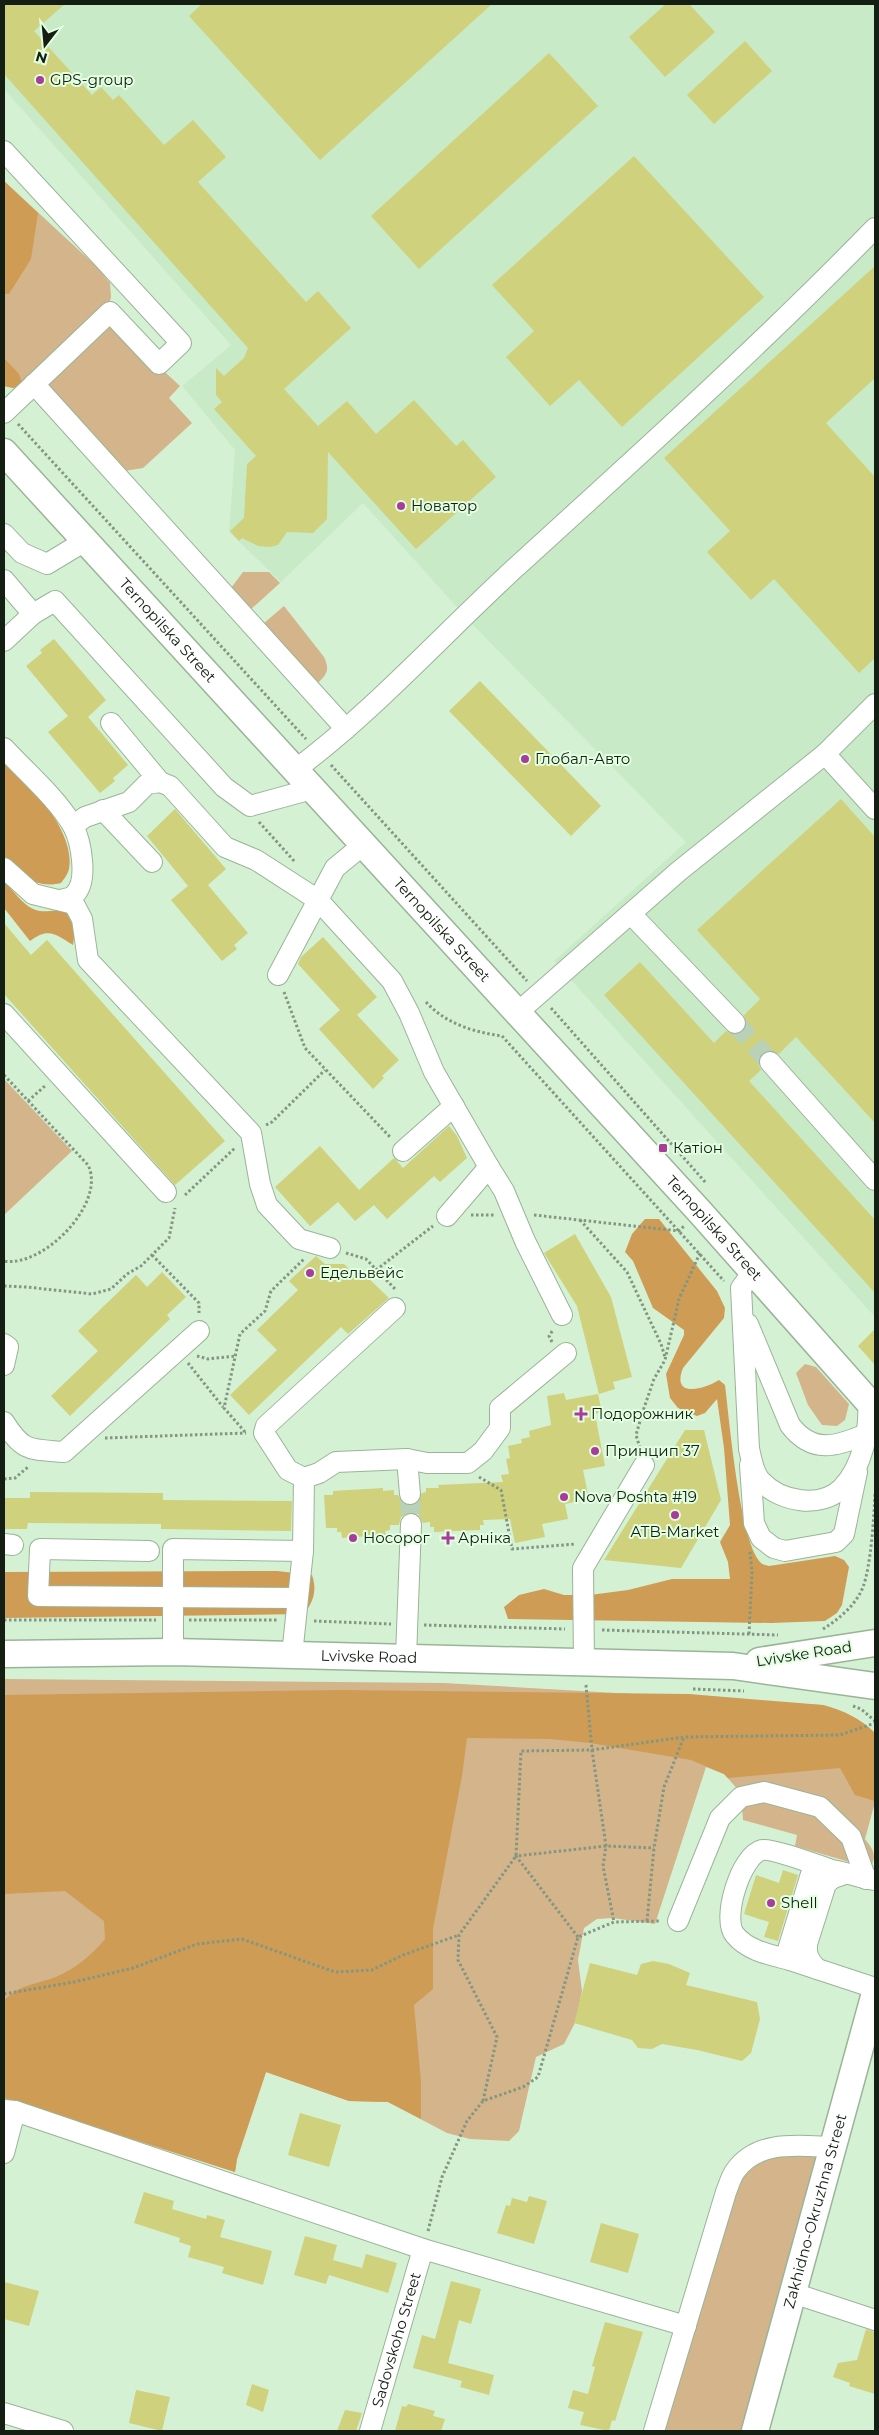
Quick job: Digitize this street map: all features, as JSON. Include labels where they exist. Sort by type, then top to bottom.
[{"type":"main road","name":"Ternopilska Street","points":[[4,452],[753,1272],[872,1405]]},
{"type":"main road","name":"Lvivske Road","points":[[4,1654],[173,1652],[406,1657],[585,1674],[733,1666],[875,1643]]},
{"type":"main road","name":"Lvivske Road","points":[[733,1666],[875,1686]]},
{"type":"main road","name":"Zakhidno-Okruzhna Street","points":[[756,2431],[833,2147],[869,2037],[875,1993]]},
{"type":"street","points":[[4,150],[132,292],[181,343],[159,364],[110,312]]},
{"type":"street","points":[[295,770],[346,729],[793,311],[875,228]]},
{"type":"street","points":[[5,412],[132,292]]},
{"type":"street","points":[[34,384],[346,729]]},
{"type":"street","points":[[4,534],[22,553],[48,564],[84,541]]},
{"type":"street","points":[[4,580],[33,614]]},
{"type":"street","points":[[4,641],[33,614],[56,601],[224,787],[250,806],[312,789]]},
{"type":"street","points":[[517,1013],[679,871],[825,754],[875,704]]},
{"type":"street","points":[[111,724],[160,782],[170,786],[225,847],[256,860],[318,900],[392,981],[409,1013],[434,1072],[504,1191],[525,1241],[562,1315]]},
{"type":"street","points":[[4,748],[54,802],[73,826],[82,867],[82,883],[74,896],[60,900]]},
{"type":"street","points":[[825,754],[875,809]]},
{"type":"street","points":[[73,826],[85,817],[129,802],[147,784],[160,782]]},
{"type":"street","points":[[103,810],[152,862]]},
{"type":"street","points":[[278,975],[335,868],[363,845]]},
{"type":"street","points":[[4,868],[33,894],[74,904],[82,919],[88,960],[251,1133],[260,1184],[267,1205],[299,1239],[324,1246]]},
{"type":"street","points":[[631,914],[736,1023]]},
{"type":"street","points":[[4,1014],[171,1198]]},
{"type":"street","points":[[770,1062],[875,1180]]},
{"type":"street","points":[[403,1151],[454,1106]]},
{"type":"street","points":[[447,1216],[489,1167]]},
{"type":"street","points":[[753,1272],[741,1288],[754,1523],[761,1538],[774,1548],[785,1551],[836,1542],[844,1534],[872,1405]]},
{"type":"street","points":[[396,1308],[266,1426],[255,1433],[288,1470],[304,1478],[319,1473],[336,1462],[407,1459],[427,1463],[468,1462],[483,1451],[500,1428],[500,1408],[566,1353]]},
{"type":"street","points":[[743,1313],[790,1425],[799,1437],[812,1444],[826,1446],[845,1443],[866,1434]]},
{"type":"street","points":[[4,1422],[16,1441],[30,1450],[64,1452],[199,1331]]},
{"type":"street","points":[[4,1344],[8,1347],[4,1365]]},
{"type":"street","points":[[750,1449],[755,1472],[762,1482],[781,1494],[811,1501],[828,1497],[842,1488],[860,1458]]},
{"type":"street","points":[[407,1459],[410,1494]]},
{"type":"street","points":[[585,1674],[583,1568],[644,1465]]},
{"type":"street","points":[[292,1655],[303,1551],[304,1478]]},
{"type":"street","points":[[406,1657],[411,1524]]},
{"type":"street","points":[[149,1551],[40,1548],[38,1596],[297,1598]]},
{"type":"street","points":[[173,1652],[173,1549],[303,1551]]},
{"type":"street","points":[[678,1921],[720,1818],[742,1797],[764,1792],[820,1806],[850,1837],[870,1880]]},
{"type":"street","points":[[870,1880],[766,1850],[756,1853],[742,1870],[730,1908],[732,1933],[741,1942],[752,1948],[817,1969],[826,1974],[875,1988]]},
{"type":"street","points":[[790,1960],[787,1953],[811,1874],[820,1869],[837,1872]]},
{"type":"street","points":[[817,1969],[809,1960],[806,1952],[807,1944],[826,1884],[837,1872]]},
{"type":"street","points":[[4,2153],[10,2110],[423,2249],[686,2326]]},
{"type":"street","points":[[654,2431],[726,2192],[735,2171],[749,2157],[777,2146],[833,2147]]},
{"type":"street","name":"Sadovskoho Street","points":[[370,2431],[423,2249]]},
{"type":"street","points":[[793,2293],[875,2320]]},
{"type":"street","points":[[4,2413],[63,2431]]},
{"type":"path","points":[[5,412],[319,752],[539,994],[711,1189]]},
{"type":"path","points":[[254,816],[299,866]]},
{"type":"path","points":[[278,975],[305,1048],[403,1151]]},
{"type":"path","points":[[423,999],[455,1024],[475,1032],[502,1036],[726,1283]]},
{"type":"path","points":[[251,1133],[272,1122],[325,1070]]},
{"type":"path","points":[[4,1075],[88,1164],[91,1178],[86,1202],[77,1219],[49,1247],[32,1258],[20,1262],[4,1261]]},
{"type":"path","points":[[4,1286],[92,1294],[111,1289],[152,1256],[169,1238],[171,1198],[228,1155]]},
{"type":"path","points":[[540,1215],[679,1231]]},
{"type":"path","points":[[376,1270],[447,1216]]},
{"type":"path","points":[[579,1220],[627,1272],[661,1344],[665,1360]]},
{"type":"path","points":[[224,1408],[240,1334],[265,1311],[271,1291],[324,1246],[366,1260],[403,1297],[396,1308]]},
{"type":"path","points":[[644,1465],[636,1435],[654,1379],[665,1360],[679,1299],[700,1253]]},
{"type":"path","points":[[152,1256],[199,1303],[199,1331]]},
{"type":"path","points":[[177,1350],[208,1359],[235,1356]]},
{"type":"path","points":[[201,1379],[224,1408],[255,1433]]},
{"type":"path","points":[[83,1435],[112,1440],[255,1433]]},
{"type":"path","points":[[477,1476],[501,1490],[512,1549],[599,1542]]},
{"type":"path","points":[[820,1631],[839,1619],[853,1603],[863,1587],[875,1493]]},
{"type":"path","points":[[749,1634],[752,1572],[750,1546]]},
{"type":"path","points":[[585,1674],[592,1750],[606,1846],[603,1866],[614,1922]]},
{"type":"path","points":[[423,2249],[442,2177],[467,2121],[483,2101],[497,2037],[458,1960],[459,1935],[516,1856],[521,1751],[592,1750],[684,1737],[840,1735],[875,1723]]},
{"type":"path","points":[[646,1922],[654,1848],[664,1787],[684,1737]]},
{"type":"path","points":[[516,1856],[606,1846],[654,1848]]},
{"type":"path","points":[[516,1856],[578,1937]]},
{"type":"path","points":[[578,1937],[614,1922],[678,1921]]},
{"type":"path","points":[[4,1994],[74,1982],[133,1968],[197,1944],[242,1940],[335,1972],[372,1970],[403,1954],[459,1935]]},
{"type":"path","points":[[483,2101],[523,2088],[538,2077],[578,1937]]},
{"type":"shaded area","points":[[4,4],[875,4],[875,1317],[554,961],[686,842],[474,626],[363,503],[281,582],[229,532],[235,450],[182,386],[231,345],[4,89]]},
{"type":"shaded area","points":[[4,181],[96,266],[110,283],[111,297],[108,309],[35,378],[13,388],[4,386]]},
{"type":"shaded area","points":[[4,181],[38,213],[31,259],[9,294],[4,294]]},
{"type":"shaded area","points":[[115,326],[180,386],[169,398],[192,423],[143,468],[124,471],[46,385],[49,379],[109,328]]},
{"type":"shaded area","points":[[4,358],[19,374],[23,385],[13,388],[4,386]]},
{"type":"shaded area","points":[[243,572],[269,572],[280,583],[250,610],[231,588]]},
{"type":"shaded area","points":[[284,606],[324,657],[327,669],[317,684],[263,624]]},
{"type":"shaded area","points":[[4,758],[48,808],[65,839],[69,854],[69,869],[61,883],[44,884],[29,880],[4,859]]},
{"type":"shaded area","points":[[4,881],[20,899],[35,910],[67,912],[75,930],[73,945],[57,935],[47,933],[30,941],[4,908]]},
{"type":"shaded area","points":[[4,1079],[72,1151],[4,1215]]},
{"type":"shaded area","points":[[645,1219],[659,1219],[717,1291],[725,1308],[724,1318],[683,1368],[680,1378],[681,1384],[685,1388],[690,1389],[705,1387],[719,1380],[725,1385],[741,1507],[747,1532],[761,1563],[769,1566],[835,1556],[844,1560],[849,1567],[842,1605],[837,1613],[825,1621],[771,1623],[508,1619],[504,1607],[519,1595],[544,1589],[564,1595],[590,1595],[628,1590],[672,1579],[730,1579],[728,1562],[720,1542],[730,1525],[724,1448],[717,1399],[705,1413],[697,1416],[678,1408],[670,1398],[666,1374],[684,1335],[684,1330],[653,1308],[633,1261],[625,1252],[632,1234]]},
{"type":"shaded area","points":[[805,1364],[816,1367],[849,1404],[845,1420],[837,1426],[822,1425],[808,1405],[796,1373]]},
{"type":"shaded area","points":[[277,1571],[312,1575],[314,1595],[304,1614],[4,1618],[4,1572]]},
{"type":"shaded area","points":[[4,1679],[444,1683],[823,1705],[864,1723],[875,1733],[875,1802],[865,1839],[873,1850],[874,1857],[872,1864],[863,1866],[795,1846],[797,1835],[743,1820],[741,1793],[724,1774],[706,1767],[655,1924],[613,1918],[597,1919],[584,1928],[578,1960],[582,1991],[576,2021],[564,2044],[536,2057],[519,2131],[509,2141],[470,2139],[447,2133],[388,2102],[349,2101],[266,2072],[237,2159],[235,2172],[4,2098]]},
{"type":"shaded area","points":[[340,1690],[689,1694],[823,1705],[864,1723],[875,1733],[875,1801],[855,1795],[840,1768],[728,1778],[724,1774],[691,1760],[590,1743],[550,1739],[467,1738],[462,1776],[433,1929],[433,1989],[414,2005],[421,2082],[421,2119],[388,2102],[349,2101],[266,2072],[237,2159],[235,2172],[4,2098],[4,2001],[21,1988],[56,1977],[77,1966],[105,1939],[104,1921],[65,1891],[4,1894],[4,1695]]},
{"type":"shaded area","points":[[823,2154],[747,2431],[663,2431],[741,2175],[767,2157]]},
{"type":"building","points":[[4,4],[65,4],[34,31],[92,95],[101,87],[113,100],[119,95],[164,145],[193,120],[226,157],[198,182],[306,302],[318,291],[351,328],[284,389],[318,426],[347,401],[376,434],[414,400],[456,446],[463,440],[496,477],[416,549],[328,452],[327,519],[313,533],[287,532],[278,545],[270,547],[258,546],[242,538],[239,541],[230,531],[244,518],[247,464],[256,456],[214,409],[222,402],[216,395],[216,368],[224,376],[244,358],[248,348],[4,74]]},
{"type":"building","points":[[202,4],[492,4],[320,160],[189,16]]},
{"type":"building","points":[[666,4],[689,4],[715,32],[665,77],[629,37]]},
{"type":"building","points":[[745,41],[772,71],[714,124],[687,95]]},
{"type":"building","points":[[549,53],[598,106],[419,269],[371,216]]},
{"type":"building","points":[[634,156],[764,297],[622,427],[579,380],[550,406],[506,357],[534,331],[492,285]]},
{"type":"building","points":[[875,266],[875,378],[826,423],[875,477],[875,658],[859,673],[774,579],[751,600],[707,552],[730,531],[664,458]]},
{"type":"building","points":[[54,639],[106,700],[88,717],[128,765],[113,778],[115,781],[100,793],[48,732],[68,716],[26,666],[42,653],[40,650]]},
{"type":"building","points":[[480,681],[601,806],[571,836],[449,711]]},
{"type":"building","points":[[841,799],[875,837],[875,1123],[796,1037],[779,1054],[768,1050],[762,1054],[758,1064],[761,1070],[749,1081],[875,1220],[875,1293],[604,995],[640,962],[714,1043],[726,1031],[732,1034],[743,1032],[746,1026],[744,1015],[760,999],[697,930]]},
{"type":"building","points":[[175,809],[226,869],[208,885],[248,933],[234,945],[237,949],[222,961],[171,900],[188,886],[147,836]]},
{"type":"building","points":[[4,923],[31,955],[47,940],[225,1141],[175,1185],[4,994]]},
{"type":"building","points":[[323,937],[377,997],[357,1015],[399,1060],[382,1076],[384,1078],[373,1089],[319,1029],[340,1010],[298,964],[301,957]]},
{"type":"building","points":[[449,1126],[457,1136],[467,1158],[440,1182],[434,1176],[387,1219],[374,1205],[355,1221],[338,1202],[310,1226],[275,1187],[320,1146],[359,1190],[394,1158],[403,1168]]},
{"type":"building","points":[[575,1234],[611,1297],[632,1377],[613,1382],[615,1389],[599,1394],[577,1306],[544,1253]]},
{"type":"building","points":[[316,1256],[325,1264],[344,1264],[357,1277],[362,1272],[389,1298],[348,1334],[341,1327],[249,1415],[230,1395],[277,1350],[257,1330],[298,1290],[289,1281]]},
{"type":"building","points":[[162,1272],[186,1297],[167,1315],[170,1319],[70,1416],[51,1396],[98,1351],[78,1331],[136,1275],[147,1287]]},
{"type":"building","points":[[875,1329],[875,1365],[858,1346]]},
{"type":"building","points":[[564,1393],[566,1400],[598,1394],[602,1412],[595,1414],[605,1466],[583,1470],[589,1499],[565,1504],[568,1519],[542,1524],[545,1537],[515,1543],[510,1519],[483,1520],[484,1525],[480,1525],[480,1530],[434,1532],[434,1527],[430,1527],[430,1522],[423,1523],[418,1514],[411,1512],[401,1517],[399,1525],[390,1525],[390,1530],[385,1531],[386,1535],[342,1538],[341,1532],[337,1532],[337,1528],[326,1528],[324,1495],[333,1495],[333,1491],[383,1488],[383,1491],[394,1490],[394,1495],[398,1495],[401,1501],[411,1506],[417,1503],[422,1493],[426,1492],[426,1488],[439,1488],[438,1485],[503,1482],[501,1475],[509,1474],[506,1459],[510,1458],[508,1446],[522,1443],[521,1439],[530,1437],[529,1431],[551,1425],[547,1396]]},
{"type":"building","points":[[685,1430],[704,1430],[721,1500],[681,1568],[604,1560]]},
{"type":"building","points":[[30,1492],[163,1493],[163,1500],[292,1501],[291,1531],[161,1529],[161,1524],[28,1523],[27,1529],[4,1529],[4,1498],[30,1498]]},
{"type":"building","points":[[783,1870],[798,1875],[778,1941],[764,1937],[769,1922],[744,1914],[756,1875],[779,1883]]},
{"type":"building","points":[[653,1961],[669,1964],[690,1973],[686,1985],[757,2002],[760,2019],[751,2053],[742,2061],[662,2044],[652,2049],[638,2048],[632,2040],[574,2023],[590,1963],[637,1975],[641,1964]]},
{"type":"building","points":[[300,2113],[341,2125],[329,2167],[288,2155]]},
{"type":"building","points":[[144,2192],[174,2201],[172,2209],[206,2219],[207,2215],[225,2220],[220,2237],[272,2251],[263,2285],[222,2273],[224,2267],[188,2257],[191,2246],[179,2242],[180,2238],[134,2223]]},
{"type":"building","points":[[529,2196],[547,2201],[534,2244],[497,2233],[506,2205],[510,2206],[512,2198],[527,2202]]},
{"type":"building","points":[[601,2223],[639,2234],[628,2273],[590,2262]]},
{"type":"building","points":[[305,2236],[337,2245],[333,2260],[362,2268],[366,2254],[397,2263],[388,2293],[329,2275],[326,2284],[294,2275]]},
{"type":"building","points":[[451,2281],[481,2289],[471,2324],[459,2320],[448,2363],[494,2375],[489,2395],[460,2387],[462,2381],[413,2368],[422,2335],[435,2339]]},
{"type":"building","points":[[4,2282],[39,2291],[29,2326],[4,2319]]},
{"type":"building","points":[[605,2322],[643,2332],[615,2421],[612,2420],[609,2431],[580,2425],[584,2412],[568,2408],[573,2390],[588,2394],[595,2367],[592,2366]]},
{"type":"building","points":[[866,2329],[875,2332],[875,2394],[849,2386],[850,2383],[833,2377],[838,2363],[857,2360]]},
{"type":"building","points":[[252,2384],[269,2390],[263,2412],[246,2405]]},
{"type":"building","points":[[136,2390],[170,2397],[162,2431],[129,2423]]},
{"type":"building","points":[[408,2404],[435,2411],[433,2416],[445,2419],[441,2431],[395,2431],[402,2406],[406,2407]]},
{"type":"building","points":[[345,2410],[362,2413],[356,2431],[337,2431]]},
{"type":"tunnel","points":[[735,1023],[770,1062]]},
{"type":"tunnel","points":[[410,1494],[411,1524]]},
{"type":"place","name":"GPS-group","points":[[40,80]]},
{"type":"place","name":"Новатор","points":[[401,506]]},
{"type":"place","name":"Глобал-Авто","points":[[525,759]]},
{"type":"place","name":"Катіон","points":[[663,1148]]},
{"type":"place","name":"Едельвейс","points":[[310,1273]]},
{"type":"place","name":"Подорожник","points":[[581,1414]]},
{"type":"place","name":"Принцип 37","points":[[595,1451]]},
{"type":"place","name":"Nova Poshta #19","points":[[564,1497]]},
{"type":"place","name":"ATB-Market","points":[[675,1515]]},
{"type":"place","name":"Носорог","points":[[353,1538]]},
{"type":"place","name":"Арніка","points":[[448,1538]]},
{"type":"place","name":"Shell","points":[[771,1903]]}]
